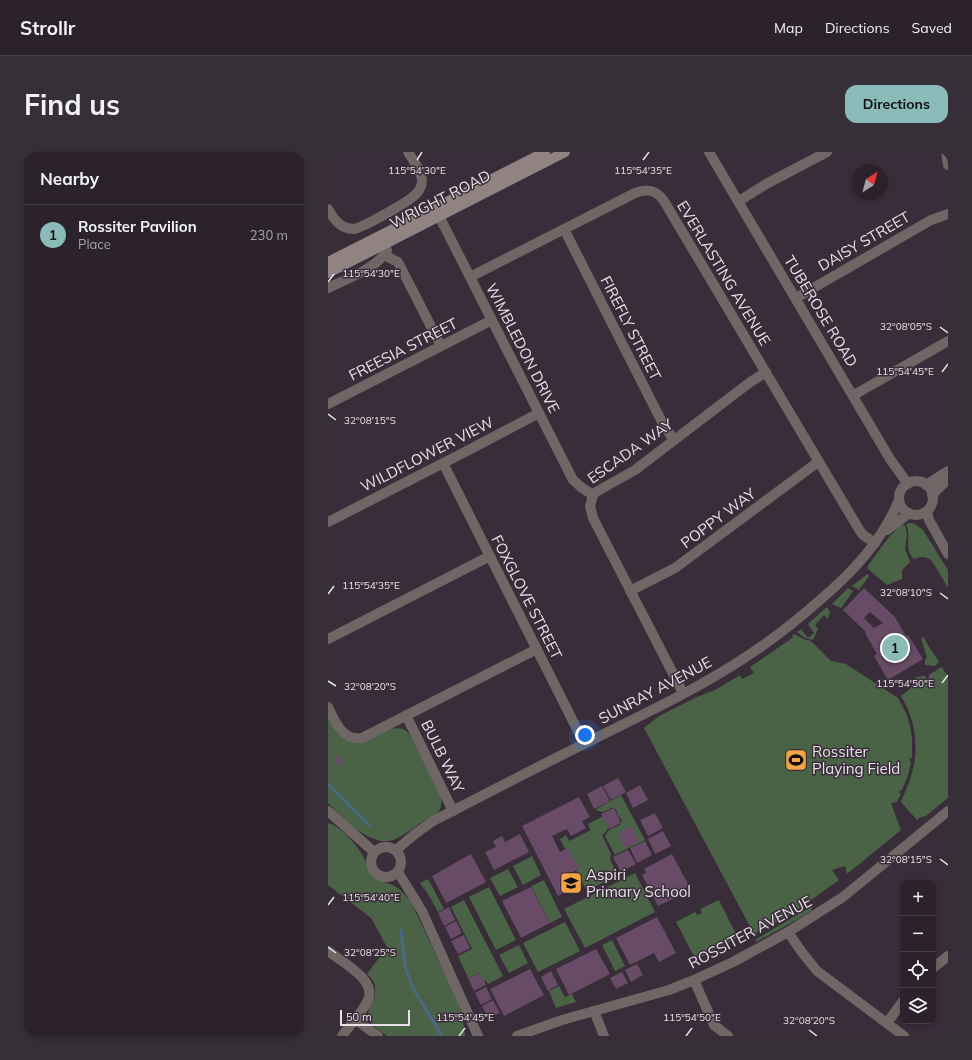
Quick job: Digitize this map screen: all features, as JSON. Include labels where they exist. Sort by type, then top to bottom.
[{"type":"main road","name":"WRIGHT ROAD","points":[[328,273],[388,242],[532,155],[545,152]]},
{"type":"main road","name":"WRIGHT ROAD","points":[[328,262],[565,152]]},
{"type":"street","points":[[328,209],[333,219],[344,228],[354,229],[411,199],[419,190],[422,179],[408,152]]},
{"type":"street","name":"TUBEROSE ROAD","points":[[709,152],[854,395],[890,459],[908,484]]},
{"type":"street","points":[[739,201],[768,183],[827,152]]},
{"type":"street","points":[[946,152],[948,165]]},
{"type":"street","name":"EVERLASTING AVENUE","points":[[470,277],[642,190],[649,190],[659,195],[664,201],[860,531],[863,535],[875,543]]},
{"type":"street","name":"WIMBLEDON DRIVE","points":[[437,212],[573,480],[593,495]]},
{"type":"street","name":"DAISY STREET","points":[[796,298],[931,220],[948,214]]},
{"type":"street","name":"FIREFLY STREET","points":[[564,229],[662,422],[673,439]]},
{"type":"street","points":[[328,288],[370,267],[378,261],[387,251],[388,242]]},
{"type":"street","points":[[384,255],[398,262],[441,346]]},
{"type":"street","name":"FREESIA STREET","points":[[328,404],[492,320]]},
{"type":"street","points":[[854,395],[948,341]]},
{"type":"street","name":"ESCADA WAY","points":[[683,693],[591,513],[590,506],[593,495],[598,489],[635,470],[673,439],[766,372]]},
{"type":"street","name":"WILDFLOWER VIEW","points":[[328,522],[539,413]]},
{"type":"street","name":"POPPY WAY","points":[[630,591],[676,568],[818,462]]},
{"type":"street","name":"FOXGLOVE STREET","points":[[443,463],[584,743]]},
{"type":"street","points":[[926,485],[948,471]]},
{"type":"street","points":[[932,495],[948,478]]},
{"type":"street","points":[[917,482],[926,485],[929,488],[932,495],[932,504],[927,511],[918,515],[909,513],[901,505],[899,500],[901,491],[908,484],[917,482]]},
{"type":"street","name":"SUNRAY AVENUE","points":[[396,850],[424,827],[683,693],[738,663],[766,644],[807,612],[845,579],[882,534],[899,500]]},
{"type":"street","points":[[927,511],[929,520],[948,554]]},
{"type":"street","name":"SUNRAY AVENUE","points":[[882,534],[909,513]]},
{"type":"street","points":[[328,639],[490,556]]},
{"type":"street","points":[[328,707],[339,729],[350,736],[359,738],[537,649]]},
{"type":"street","name":"BULB WAY","points":[[406,715],[453,811]]},
{"type":"street","name":"ROSSITER AVENUE","points":[[517,1036],[562,1020],[668,990],[733,962],[788,932],[843,897],[948,810]]},
{"type":"street","points":[[328,811],[374,852]]},
{"type":"street","points":[[382,847],[392,847],[396,850],[402,858],[402,863],[398,872],[394,875],[385,877],[376,874],[371,866],[374,852],[382,847]]},
{"type":"street","points":[[398,872],[413,894],[422,911],[478,1036]]},
{"type":"street","points":[[788,932],[817,971],[904,1036]]},
{"type":"street","points":[[328,952],[362,977],[368,984],[370,992],[368,1000],[342,1036]]},
{"type":"street","points":[[936,966],[948,956]]},
{"type":"street","points":[[694,980],[714,1025],[728,1036]]},
{"type":"street","points":[[887,1023],[900,1005]]},
{"type":"street","points":[[594,1011],[604,1036]]},
{"type":"street","points":[[355,1019],[378,1036]]},
{"type":"green space","points":[[906,524],[915,524],[923,530],[948,570],[948,588],[932,561],[923,557],[914,559],[911,555],[908,547],[908,529]]},
{"type":"green space","points":[[901,525],[905,525],[907,534],[905,549],[910,562],[902,570],[902,579],[887,585],[867,568],[889,537]]},
{"type":"green space","points":[[868,574],[869,576],[859,590],[852,586]]},
{"type":"green space","points":[[848,588],[853,591],[841,608],[832,604]]},
{"type":"green space","points":[[827,607],[830,612],[828,619],[824,615],[815,625],[818,629],[813,640],[805,638],[797,632],[801,629],[808,638],[814,633],[808,624]]},
{"type":"green space","points":[[794,634],[811,641],[831,661],[846,664],[898,698],[906,713],[910,725],[912,738],[912,758],[910,758],[911,762],[908,776],[902,790],[899,792],[901,794],[897,802],[891,803],[901,830],[847,874],[845,866],[832,870],[839,880],[790,915],[754,934],[644,728],[659,716],[717,689],[740,675],[742,679],[754,673],[750,667],[788,641]]},
{"type":"green space","points":[[924,637],[939,662],[935,666],[925,665],[925,659],[927,658],[921,638]]},
{"type":"green space","points":[[942,667],[948,677],[948,798],[926,816],[917,820],[901,801],[912,774],[916,748],[915,736],[908,709],[901,696],[911,688],[916,677],[925,676],[928,679],[927,685],[933,679],[930,677],[929,678],[929,675]]},
{"type":"green space","points":[[328,716],[337,733],[345,740],[391,729],[398,728],[406,731],[410,735],[441,794],[442,799],[438,812],[433,817],[422,822],[403,835],[386,841],[373,839],[359,831],[346,820],[328,803]]},
{"type":"green space","points":[[621,795],[645,840],[615,855],[605,836],[609,830],[620,825],[622,820],[618,816],[616,809],[612,808],[603,812],[595,810]]},
{"type":"green space","points":[[603,816],[609,826],[606,832],[602,835],[611,854],[610,859],[618,875],[587,891],[560,839],[566,835],[569,841],[591,830],[588,824]]},
{"type":"green space","points":[[328,823],[337,827],[356,845],[373,876],[396,887],[411,902],[455,995],[462,1013],[465,1036],[387,1036],[370,1023],[368,1014],[369,1008],[375,996],[375,985],[367,974],[387,947],[371,918],[328,885]]},
{"type":"green space","points":[[532,856],[541,875],[523,885],[513,866]]},
{"type":"green space","points":[[508,869],[518,887],[500,896],[490,878]]},
{"type":"green space","points":[[635,873],[655,912],[585,948],[564,909]]},
{"type":"green space","points":[[428,879],[444,909],[438,912],[420,883]]},
{"type":"green space","points":[[544,880],[562,917],[550,923],[531,886]]},
{"type":"green space","points":[[489,887],[516,940],[496,950],[469,897]]},
{"type":"green space","points":[[464,900],[503,976],[488,984],[479,973],[468,978],[458,956],[472,949],[451,907]]},
{"type":"green space","points":[[719,900],[738,938],[719,947],[718,944],[713,946],[715,950],[696,960],[676,922],[695,912],[697,915],[702,913],[700,909]]},
{"type":"green space","points":[[812,906],[811,911],[756,942],[755,941],[758,938]]},
{"type":"green space","points":[[565,922],[580,951],[538,972],[523,943]]},
{"type":"green space","points":[[612,940],[625,966],[615,971],[602,945]]},
{"type":"green space","points":[[519,945],[528,963],[509,973],[499,955]]},
{"type":"green space","points":[[559,986],[565,997],[572,994],[576,1002],[556,1008],[549,991]]},
{"type":"building","points":[[864,588],[895,617],[906,636],[908,635],[923,659],[888,680],[874,656],[877,654],[865,633],[866,632],[843,610]],"holes":[[[870,612],[883,623],[874,628],[864,618]]]},
{"type":"building","points":[[930,676],[933,679],[927,685],[924,682]]},
{"type":"building","points":[[339,755],[344,763],[338,766],[334,758]]},
{"type":"building","points":[[618,778],[626,792],[611,800],[603,786]]},
{"type":"building","points":[[640,785],[648,800],[633,808],[626,793]]},
{"type":"building","points":[[602,786],[610,801],[594,809],[587,794]]},
{"type":"building","points":[[579,797],[590,817],[582,821],[586,828],[571,836],[567,829],[552,836],[560,852],[568,848],[579,869],[571,873],[578,886],[558,896],[522,826]]},
{"type":"building","points":[[614,808],[621,823],[609,829],[601,814]]},
{"type":"building","points":[[655,813],[663,828],[648,836],[640,820]]},
{"type":"building","points":[[631,826],[639,841],[625,848],[618,833]]},
{"type":"building","points":[[663,831],[671,846],[655,854],[648,839]]},
{"type":"building","points":[[520,834],[529,852],[494,870],[485,852],[496,847],[493,841],[502,836],[505,842]]},
{"type":"building","points":[[645,841],[652,855],[637,863],[630,848]]},
{"type":"building","points":[[628,850],[636,864],[621,872],[613,857]]},
{"type":"building","points":[[471,854],[486,882],[446,903],[432,876]]},
{"type":"building","points":[[672,854],[689,886],[683,889],[685,893],[658,906],[642,875],[646,873],[644,869]]},
{"type":"building","points":[[531,887],[550,923],[521,938],[502,901]]},
{"type":"building","points":[[449,907],[455,920],[444,926],[438,913]]},
{"type":"building","points":[[657,917],[676,953],[659,962],[654,953],[630,965],[616,938]]},
{"type":"building","points":[[456,921],[462,933],[451,939],[445,927]]},
{"type":"building","points":[[464,935],[470,948],[458,954],[451,941]]},
{"type":"building","points":[[596,949],[610,974],[569,995],[556,969]]},
{"type":"building","points":[[637,964],[643,975],[631,982],[625,970]]},
{"type":"building","points":[[530,969],[544,995],[504,1016],[490,989]]},
{"type":"building","points":[[551,971],[558,985],[548,991],[541,977]]},
{"type":"building","points":[[622,972],[628,983],[616,989],[610,978]]},
{"type":"building","points":[[480,973],[486,985],[474,991],[468,978]]},
{"type":"building","points":[[486,987],[492,999],[481,1005],[475,993]]},
{"type":"building","points":[[493,1000],[500,1013],[488,1018],[482,1006]]},
{"type":"waterway","points":[[328,784],[369,825]]},
{"type":"waterway","points":[[401,930],[405,967],[413,988],[442,1036]]},
{"type":"place","name":"Rossiter Pavilion","points":[[895,648]]},
{"type":"place","name":"Rossiter Playing Field","points":[[796,760]]},
{"type":"place","name":"Aspiri Primary School","points":[[571,883]]}]
